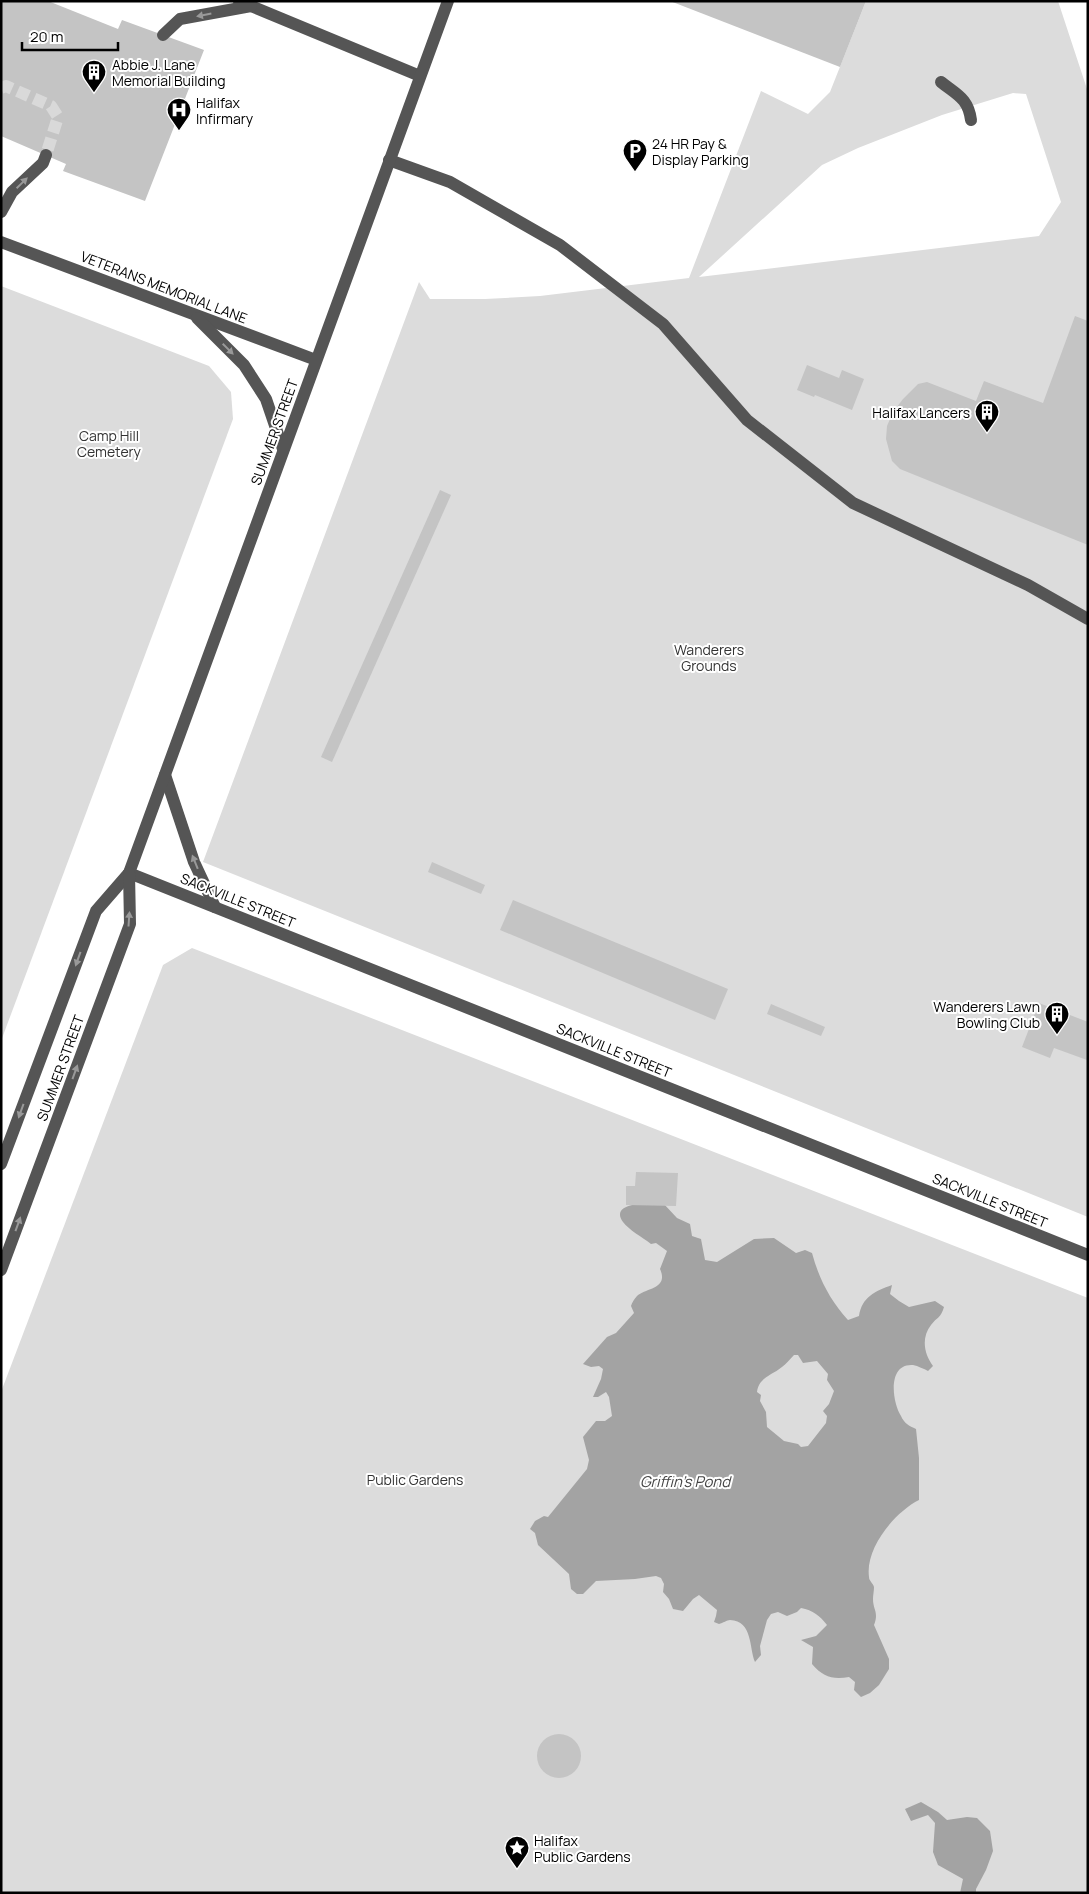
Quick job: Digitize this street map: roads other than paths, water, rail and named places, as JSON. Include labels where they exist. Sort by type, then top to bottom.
[{"type":"street","name":"SUMMER STREET","points":[[1,1164],[96,911],[129,873],[448,1]]},
{"type":"street","points":[[163,35],[180,19],[245,4],[420,76]]},
{"type":"street","points":[[941,82],[961,97],[968,105],[971,120]]},
{"type":"street","points":[[1,212],[12,192],[43,163],[46,155]]},
{"type":"street","points":[[389,160],[450,182],[560,245],[663,324],[747,420],[853,503],[1028,586],[1088,620]]},
{"type":"street","name":"VETERANS MEMORIAL LANE","points":[[1,242],[316,360]]},
{"type":"street","points":[[194,314],[244,365],[266,399],[283,450]]},
{"type":"street","points":[[165,775],[194,862],[215,907]]},
{"type":"street","name":"SUMMER STREET","points":[[1,1270],[130,924],[129,873]]},
{"type":"street","name":"SACKVILLE STREET","points":[[129,873],[1088,1255]]},
{"type":"water","name":"Griffin's Pond","points":[[642,1203],[663,1203],[677,1218],[690,1224],[692,1236],[701,1239],[705,1260],[717,1262],[754,1239],[774,1238],[796,1253],[805,1250],[812,1253],[826,1289],[848,1320],[859,1316],[866,1299],[892,1285],[890,1294],[909,1307],[935,1301],[944,1307],[942,1313],[931,1325],[926,1335],[925,1346],[927,1356],[933,1366],[928,1371],[913,1365],[905,1366],[899,1370],[895,1377],[894,1393],[898,1410],[905,1422],[916,1429],[919,1458],[919,1500],[900,1513],[892,1522],[877,1543],[872,1554],[869,1577],[874,1587],[873,1603],[876,1617],[874,1625],[889,1659],[889,1669],[879,1685],[870,1693],[861,1697],[854,1690],[855,1682],[849,1677],[838,1678],[824,1675],[812,1664],[813,1647],[801,1640],[816,1636],[827,1625],[813,1612],[801,1608],[787,1616],[778,1612],[771,1614],[767,1620],[760,1646],[761,1655],[755,1662],[749,1636],[743,1625],[730,1620],[719,1624],[714,1622],[717,1610],[699,1595],[683,1611],[673,1609],[669,1599],[663,1592],[664,1584],[661,1578],[656,1576],[596,1581],[583,1594],[577,1594],[571,1589],[569,1574],[538,1545],[535,1533],[530,1529],[535,1521],[544,1516],[548,1517],[587,1469],[589,1460],[583,1437],[596,1421],[605,1421],[612,1416],[609,1397],[606,1392],[598,1397],[593,1397],[603,1369],[599,1366],[591,1367],[583,1364],[607,1337],[616,1333],[634,1313],[631,1306],[637,1296],[655,1287],[661,1281],[660,1269],[667,1251],[656,1243],[651,1244],[632,1231],[623,1222],[620,1215],[622,1210],[626,1207]],"holes":[[[794,1355],[798,1355],[803,1363],[817,1361],[828,1374],[827,1380],[834,1391],[829,1404],[823,1411],[827,1416],[826,1423],[808,1446],[801,1447],[798,1444],[784,1441],[767,1427],[766,1412],[760,1401],[761,1395],[757,1392],[763,1380],[782,1367]]]},
{"type":"water","points":[[921,1802],[947,1820],[967,1817],[977,1818],[990,1831],[993,1851],[976,1889],[976,1893],[960,1893],[963,1879],[938,1865],[933,1852],[935,1823],[928,1815],[911,1821],[905,1809]]},
{"type":"tunnel","points":[[1,88],[6,86],[51,106],[58,117],[46,155]]},
{"type":"place","name":"Abbie J. Lane Memorial Building","points":[[94,93]]},
{"type":"place","name":"Halifax Infirmary","points":[[179,131]]},
{"type":"place","name":"24 HR Pay & Display Parking","points":[[635,172]]},
{"type":"place","name":"Halifax Lancers","points":[[987,433]]},
{"type":"place","name":"Wanderers Lawn Bowling Club","points":[[1057,1035]]},
{"type":"place","name":"Halifax Public Gardens","points":[[517,1869]]},
{"type":"park label","name":"Camp Hill Cemetery","points":[[109,444]]},
{"type":"park label","name":"Wanderers Grounds","points":[[709,658]]},
{"type":"park label","name":"Public Gardens","points":[[415,1479]]}]
